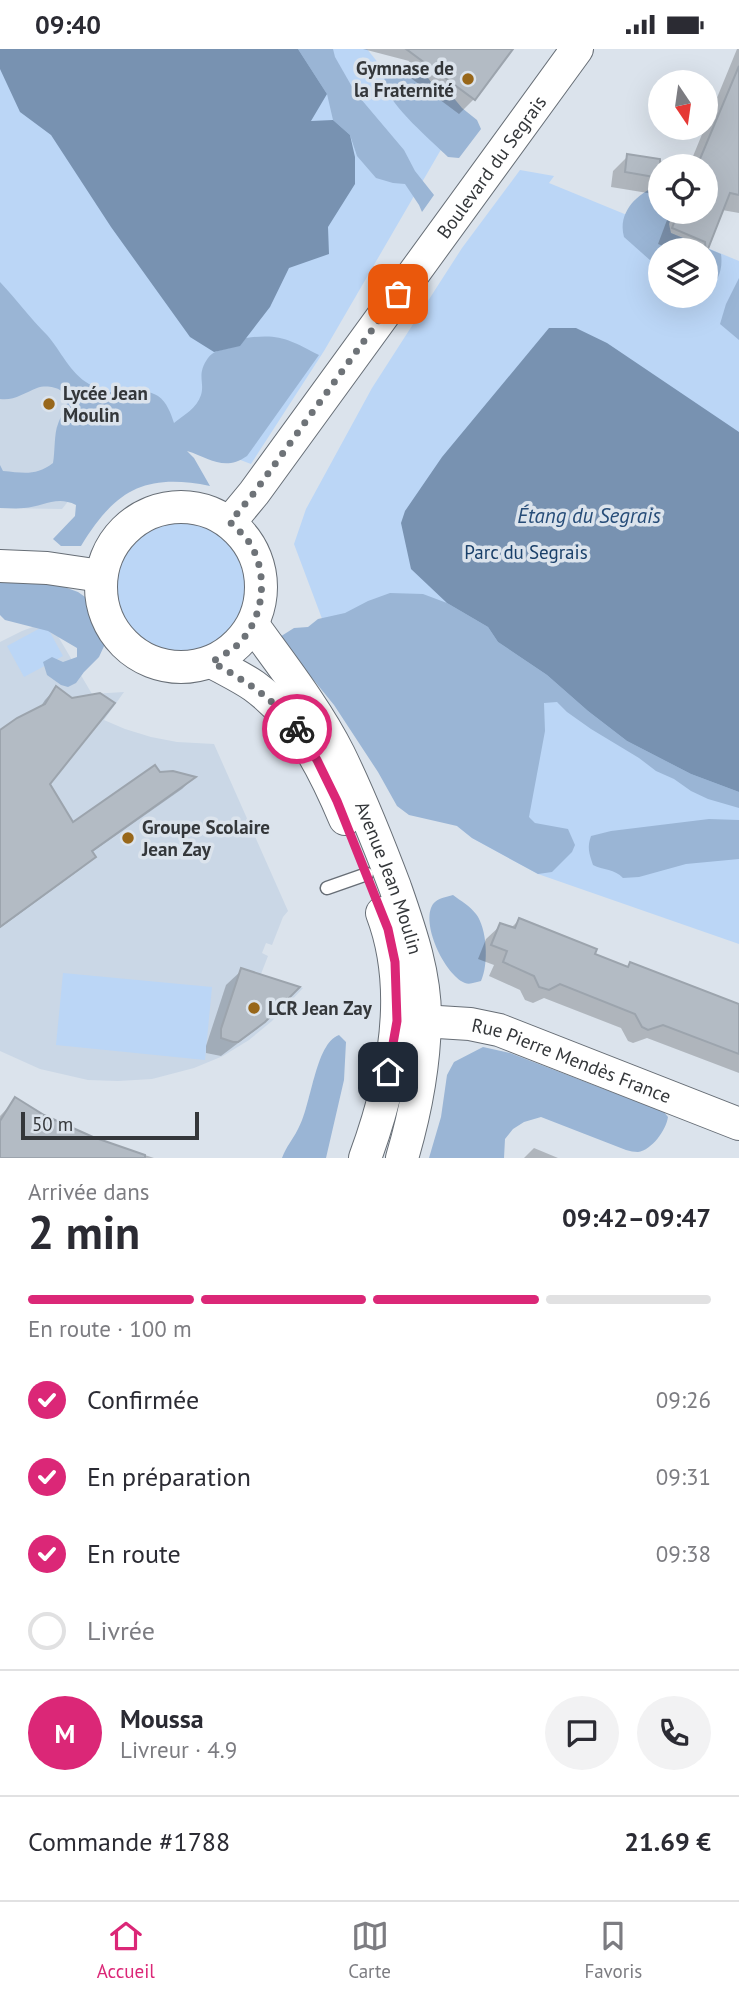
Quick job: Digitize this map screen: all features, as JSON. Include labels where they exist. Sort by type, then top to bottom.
[{"type":"street","name":"Boulevard du Segrais","points":[[230,522],[254,493],[577,49]]},
{"type":"street","points":[[177,506],[205,510],[230,522],[249,543],[261,569],[262,598],[253,625],[235,647],[212,662],[179,668],[146,660],[119,639],[103,610],[101,576],[109,549],[126,527],[150,513],[177,506]]},
{"type":"street","points":[[0,566],[47,568],[101,576]]},
{"type":"street","name":"Avenue Jean Moulin","points":[[253,625],[338,752],[389,872],[412,937],[422,983],[410,1037],[384,1098],[386,1154]]},
{"type":"street","name":"Avenue Jean Moulin","points":[[212,662],[254,686],[280,708],[317,760],[388,929],[410,1037]]},
{"type":"street","name":"Rue Pierre Mendès France","points":[[410,1037],[470,1024],[499,1030],[739,1124]]},
{"type":"lane","points":[[327,888],[367,874]]},
{"type":"shaded area","points":[[298,49],[333,49],[355,92],[404,150],[415,171],[434,195],[422,212],[405,184],[376,178],[357,156],[350,135],[333,120],[327,94]]},
{"type":"shaded area","points":[[400,65],[422,70],[431,82],[452,96],[477,120],[481,129],[459,158],[448,157],[403,113],[388,93],[384,83],[385,76],[389,69]]},
{"type":"shaded area","points":[[648,190],[648,224],[669,224],[671,233],[683,238],[648,238],[648,258],[624,237],[623,228],[631,204]]},
{"type":"shaded area","points":[[718,253],[721,254],[718,277]]},
{"type":"shaded area","points":[[739,278],[739,340],[720,324]]},
{"type":"shaded area","points":[[0,282],[82,379],[107,392],[152,393],[164,401],[174,423],[199,400],[202,369],[216,351],[236,346],[246,338],[268,336],[292,342],[319,355],[247,456],[239,461],[224,463],[187,451],[210,486],[167,482],[134,490],[106,511],[81,546],[61,546],[53,539],[75,516],[76,505],[56,501],[31,507],[0,508],[0,465],[3,471],[30,473],[53,463],[57,428],[67,403],[61,391],[46,387],[14,398],[0,399]]},
{"type":"shaded area","name":"Lycée Jean Moulin","points":[[0,298],[60,368],[88,476],[62,509],[0,508]]},
{"type":"shaded area","points":[[24,579],[59,585],[78,592],[88,599],[102,633],[105,644],[99,657],[76,683],[68,687],[47,675],[43,662],[52,657],[63,662],[77,657],[77,648],[48,631],[5,620],[0,615],[0,581]]},
{"type":"shaded area","points":[[390,593],[423,594],[447,603],[488,627],[498,642],[547,675],[627,741],[691,774],[739,792],[739,808],[708,799],[656,771],[591,729],[557,702],[544,703],[545,731],[529,817],[535,823],[568,829],[575,845],[572,852],[552,872],[538,874],[472,838],[457,826],[409,815],[397,806],[334,705],[312,678],[280,652],[275,640],[294,628],[308,627],[318,619],[345,613]]},
{"type":"shaded area","name":"Groupe Scolaire Jean Zay","points":[[49,621],[92,694],[124,692],[104,720],[151,737],[214,744],[288,911],[272,945],[266,943],[262,953],[268,956],[261,974],[303,988],[272,1021],[249,1040],[223,1056],[194,1068],[152,1079],[88,1080],[40,1069],[0,1051],[0,642]]},
{"type":"shaded area","points":[[709,819],[739,820],[739,859],[686,864],[639,877],[623,878],[613,871],[593,865],[589,850],[591,836]]},
{"type":"shaded area","points":[[453,895],[474,911],[485,937],[484,974],[481,981],[471,984],[457,978],[450,970],[432,935],[430,913],[433,904]]},
{"type":"shaded area","points":[[339,1035],[346,1042],[344,1080],[326,1158],[282,1158],[303,1119],[324,1050],[331,1040]]},
{"type":"shaded area","points":[[483,1047],[510,1053],[664,1112],[668,1117],[664,1128],[658,1139],[648,1148],[635,1152],[541,1117],[524,1122],[513,1129],[505,1139],[504,1158],[429,1158],[441,1117],[447,1075],[454,1062]]},
{"type":"green space","points":[[0,49],[367,49],[404,95],[450,134],[324,351],[251,464],[201,445],[125,430],[0,298]]},
{"type":"green space","name":"Parc du Segrais","points":[[520,170],[554,176],[549,183],[683,238],[648,238],[648,308],[718,308],[718,252],[739,261],[739,944],[538,874],[472,838],[414,791],[324,624],[294,544],[306,509],[372,388],[462,248]]},
{"type":"green space","points":[[181,523],[206,528],[226,542],[240,562],[245,587],[240,612],[226,632],[206,646],[181,651],[156,646],[136,632],[122,612],[117,587],[122,562],[136,542],[156,528]]},
{"type":"green space","points":[[46,625],[63,656],[24,677],[7,646]]},
{"type":"green space","points":[[63,973],[212,987],[205,1060],[56,1045]]},
{"type":"water","points":[[0,49],[298,49],[327,94],[311,121],[333,120],[350,135],[355,157],[355,184],[328,227],[329,254],[289,268],[270,307],[240,346],[214,352],[190,337],[111,227],[51,135],[20,112],[0,69]]},
{"type":"water","name":"Étang du Segrais","points":[[549,328],[576,328],[607,343],[739,432],[739,792],[691,774],[627,741],[547,675],[498,642],[488,627],[447,603],[411,569],[401,523],[405,511],[442,457]]},
{"type":"building","name":"Gymnase de la Fraternité","points":[[406,49],[513,49],[475,100]]},
{"type":"building","points":[[739,66],[739,195],[730,193],[718,224],[718,154],[702,154],[708,140],[718,140],[718,116]]},
{"type":"building","points":[[627,154],[648,157],[648,176],[625,172]]},
{"type":"building","points":[[674,224],[718,224],[712,238],[696,238],[672,228]]},
{"type":"building","points":[[56,686],[72,698],[100,693],[115,703],[50,784],[73,822],[155,765],[160,772],[173,771],[196,777],[92,851],[96,857],[0,927],[0,730],[45,704]]},
{"type":"building","points":[[519,918],[597,949],[595,954],[628,967],[630,962],[739,1004],[739,1054],[663,1025],[648,1030],[642,1027],[635,1014],[560,984],[549,990],[539,987],[534,976],[503,962],[507,951],[491,945],[500,923],[515,928]]},
{"type":"building","name":"LCR Jean Zay","points":[[241,968],[300,987],[265,1022],[238,1042],[233,1042],[221,1038],[221,1029]]},
{"type":"building","points":[[15,1097],[44,1115],[93,1137],[145,1155],[145,1158],[0,1158],[0,1121]]},
{"type":"way so far","points":[[297,729],[280,708],[254,686],[212,662],[235,647],[253,625],[262,598],[261,569],[249,543],[230,522],[254,493],[398,294]]},
{"type":"place","name":"Gymnase de la Fraternité","points":[[468,79]]},
{"type":"place","name":"Lycée Jean Moulin","points":[[49,404]]},
{"type":"place","name":"Groupe Scolaire Jean Zay","points":[[128,838]]},
{"type":"place","name":"LCR Jean Zay","points":[[254,1008]]},
{"type":"route","points":[[297,729],[317,760],[337,801],[388,929],[395,962],[397,1021],[388,1072]]}]
